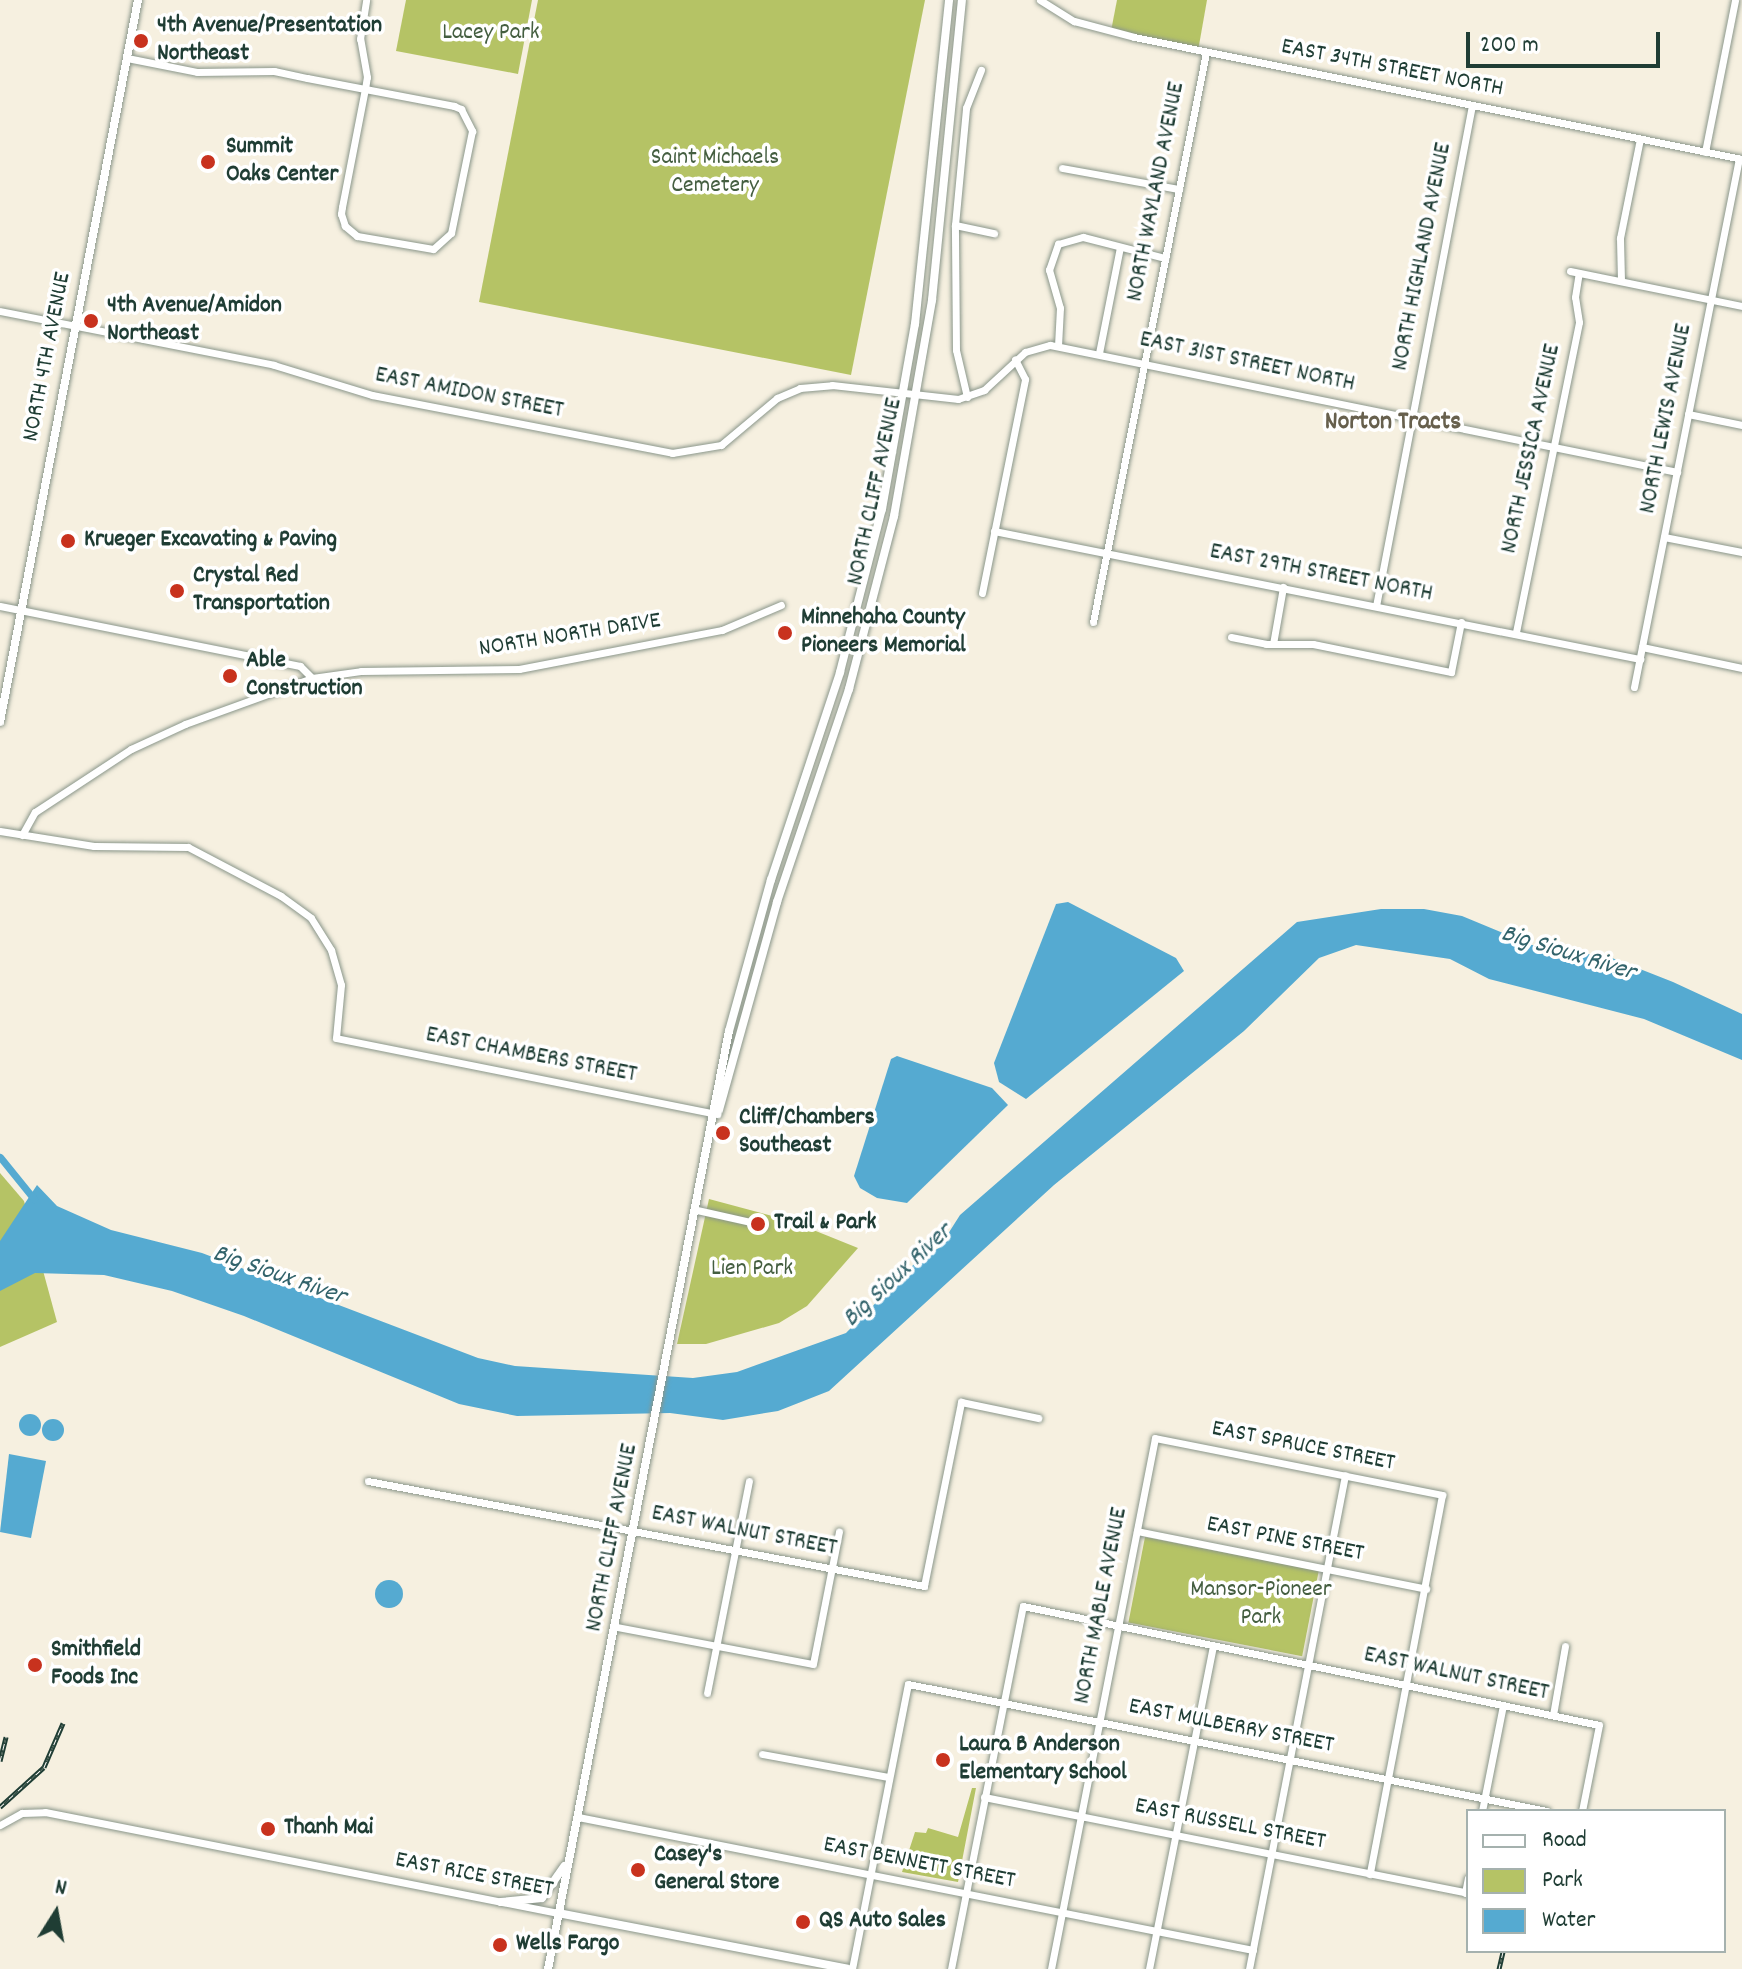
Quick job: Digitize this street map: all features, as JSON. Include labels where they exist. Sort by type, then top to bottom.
[{"type":"main road","name":"NORTH 4TH AVENUE","points":[[0,722],[138,0]]},
{"type":"main road","name":"NORTH CLIFF AVENUE","points":[[548,1969],[717,1114],[721,1069],[754,937],[862,595],[904,393],[949,0]]},
{"type":"main road","name":"NORTH CLIFF AVENUE","points":[[717,1114],[729,1086],[777,902],[865,636],[917,395],[962,0]]},
{"type":"main road","points":[[501,1902],[542,1898],[570,1854]]},
{"type":"main road","name":"EAST RICE STREET","points":[[558,1913],[850,1969]]},
{"type":"street","points":[[127,58],[197,72],[274,71],[365,89],[454,106],[465,113],[472,131],[451,233],[444,243],[428,250],[357,236],[345,226],[342,207],[365,89],[367,69],[360,39],[366,0]]},
{"type":"street","name":"EAST 34TH STREET NORTH","points":[[1040,0],[1074,21],[1206,53],[1740,159]]},
{"type":"street","points":[[1705,152],[1735,0]]},
{"type":"street","name":"NORTH WAYLAND AVENUE","points":[[1093,622],[1206,53]]},
{"type":"street","points":[[917,395],[967,397],[956,350],[955,225],[966,108],[981,70]]},
{"type":"street","name":"NORTH HIGHLAND AVENUE","points":[[1376,606],[1472,105]]},
{"type":"street","points":[[1640,139],[1620,238],[1621,280],[1742,306]]},
{"type":"street","name":"NORTH LEWIS AVENUE","points":[[1634,687],[1740,159]]},
{"type":"street","points":[[1062,168],[1179,189]]},
{"type":"street","points":[[955,225],[994,233]]},
{"type":"street","points":[[1058,346],[1060,308],[1049,270],[1053,251],[1063,240],[1083,237],[1165,258]]},
{"type":"street","points":[[1099,353],[1120,247]]},
{"type":"street","name":"NORTH JESSICA AVENUE","points":[[1516,632],[1579,322],[1575,272],[1621,280]]},
{"type":"street","name":"EAST AMIDON STREET","points":[[0,311],[297,370],[372,395],[672,453],[721,445],[777,398],[800,388],[832,385],[917,395]]},
{"type":"street","name":"EAST 31ST STREET NORTH","points":[[967,397],[984,390],[1015,359],[1058,346],[1677,472]]},
{"type":"street","points":[[982,593],[1025,379],[1015,359]]},
{"type":"street","points":[[1688,414],[1742,425]]},
{"type":"street","name":"EAST 29TH STREET NORTH","points":[[994,531],[1640,659]]},
{"type":"street","points":[[1664,537],[1742,552]]},
{"type":"street","points":[[1273,644],[1283,587]]},
{"type":"street","name":"NORTH NORTH DRIVE","points":[[22,835],[35,812],[131,749],[185,724],[312,678],[361,671],[519,669],[722,630],[781,605]]},
{"type":"street","points":[[0,606],[300,666],[312,678]]},
{"type":"street","points":[[1231,637],[1273,644],[1305,642],[1451,672],[1461,622]]},
{"type":"street","points":[[1642,647],[1742,668]]},
{"type":"street","points":[[0,831],[22,835]]},
{"type":"street","name":"EAST CHAMBERS STREET","points":[[22,835],[94,846],[188,847],[281,896],[311,918],[331,950],[342,997],[336,1038],[717,1114]]},
{"type":"street","points":[[697,1210],[764,1225]]},
{"type":"street","name":"EAST WALNUT STREET","points":[[368,1481],[924,1586],[961,1402],[1038,1418]]},
{"type":"street","name":"EAST SPRUCE STREET","points":[[1155,1438],[1442,1495],[1426,1589]]},
{"type":"street","name":"NORTH MABLE AVENUE","points":[[1051,1969],[1155,1438]]},
{"type":"street","points":[[1249,1969],[1345,1475]]},
{"type":"street","points":[[707,1693],[749,1481]]},
{"type":"street","name":"EAST PINE STREET","points":[[1137,1531],[1426,1589]]},
{"type":"street","points":[[617,1627],[813,1664],[839,1532]]},
{"type":"street","points":[[1370,1874],[1426,1589]]},
{"type":"street","name":"EAST WALNUT STREET","points":[[1003,1703],[1023,1606],[1599,1725],[1582,1809]]},
{"type":"street","points":[[1149,1969],[1213,1645]]},
{"type":"street","points":[[1553,1715],[1565,1646]]},
{"type":"street","name":"EAST MULBERRY STREET","points":[[889,1777],[908,1684],[1536,1809]]},
{"type":"street","points":[[951,1969],[1003,1703]]},
{"type":"street","points":[[1482,1809],[1503,1705]]},
{"type":"street","points":[[762,1754],[889,1777],[850,1969]]},
{"type":"street","name":"EAST RUSSELL STREET","points":[[984,1797],[1466,1893]]},
{"type":"street","name":"EAST RICE STREET","points":[[0,1825],[22,1813],[45,1812],[558,1913]]},
{"type":"street","name":"EAST BENNETT STREET","points":[[578,1817],[1253,1950]]},
{"type":"green space","name":"Lacey Park","points":[[406,0],[532,0],[518,74],[396,51]]},
{"type":"green space","name":"Saint Michaels Cemetery","points":[[538,0],[925,0],[851,375],[479,302]]},
{"type":"green space","points":[[1117,0],[1207,0],[1198,51],[1111,31]]},
{"type":"green space","points":[[0,1173],[24,1201],[57,1322],[0,1347]]},
{"type":"green space","name":"Lien Park","points":[[709,1199],[791,1221],[858,1248],[807,1306],[779,1323],[706,1344],[677,1344]]},
{"type":"green space","name":"Mansor-Pioneer Park","points":[[1145,1537],[1319,1571],[1302,1656],[1128,1622]]},
{"type":"green space","points":[[972,1788],[976,1788],[958,1882],[902,1872],[915,1832],[926,1833],[928,1828],[958,1837]]},
{"type":"water","points":[[1068,902],[1176,958],[1184,971],[1026,1099],[999,1082],[994,1063],[1056,904]]},
{"type":"water","name":"Big Sioux River","points":[[1381,909],[1424,909],[1462,916],[1532,945],[1612,958],[1673,982],[1742,1014],[1742,1060],[1644,1019],[1489,979],[1450,959],[1356,945],[1319,958],[1244,1031],[1054,1185],[829,1391],[778,1411],[723,1420],[670,1413],[517,1416],[459,1404],[244,1316],[172,1291],[104,1275],[35,1273],[0,1291],[0,1241],[37,1185],[57,1206],[111,1230],[202,1253],[478,1358],[515,1366],[693,1378],[737,1372],[846,1333],[922,1256],[939,1248],[960,1215],[1297,922]]},
{"type":"water","points":[[897,1056],[992,1088],[1008,1105],[907,1203],[877,1198],[860,1188],[854,1176],[891,1059]]},
{"type":"water","points":[[30,1414],[38,1417],[41,1425],[38,1433],[30,1436],[22,1433],[19,1425],[22,1417]]},
{"type":"water","points":[[53,1419],[61,1422],[64,1430],[61,1438],[53,1441],[45,1438],[42,1430],[45,1422]]},
{"type":"water","points":[[9,1454],[46,1461],[31,1538],[0,1532]]},
{"type":"water","points":[[389,1580],[399,1584],[403,1594],[399,1604],[389,1608],[379,1604],[375,1594],[379,1584]]},
{"type":"waterway","points":[[0,1157],[34,1199]]},
{"type":"railway","points":[[0,1807],[44,1767],[63,1723]]},
{"type":"railway","points":[[0,1761],[6,1737]]},
{"type":"railway","points":[[1499,1969],[1503,1953]]},
{"type":"place","name":"4th Avenue/Presentation Northeast","points":[[141,41]]},
{"type":"place","name":"Summit Oaks Center","points":[[208,162]]},
{"type":"place","name":"4th Avenue/Amidon Northeast","points":[[91,321]]},
{"type":"place","name":"Krueger Excavating & Paving","points":[[68,541]]},
{"type":"place","name":"Crystal Red Transportation","points":[[177,591]]},
{"type":"place","name":"Minnehaha County Pioneers Memorial","points":[[785,633]]},
{"type":"place","name":"Able Construction","points":[[230,676]]},
{"type":"place","name":"Cliff/Chambers Southeast","points":[[723,1133]]},
{"type":"place","name":"Trail & Park","points":[[758,1224]]},
{"type":"place","name":"Smithfield Foods Inc","points":[[35,1665]]},
{"type":"place","name":"Laura B Anderson Elementary School","points":[[943,1760]]},
{"type":"place","name":"Thanh Mai","points":[[268,1829]]},
{"type":"place","name":"Casey's General Store","points":[[638,1870]]},
{"type":"place","name":"QS Auto Sales","points":[[803,1922]]},
{"type":"place","name":"Wells Fargo","points":[[500,1945]]},
{"type":"district","name":"Norton Tracts","points":[[1393,423]]}]
